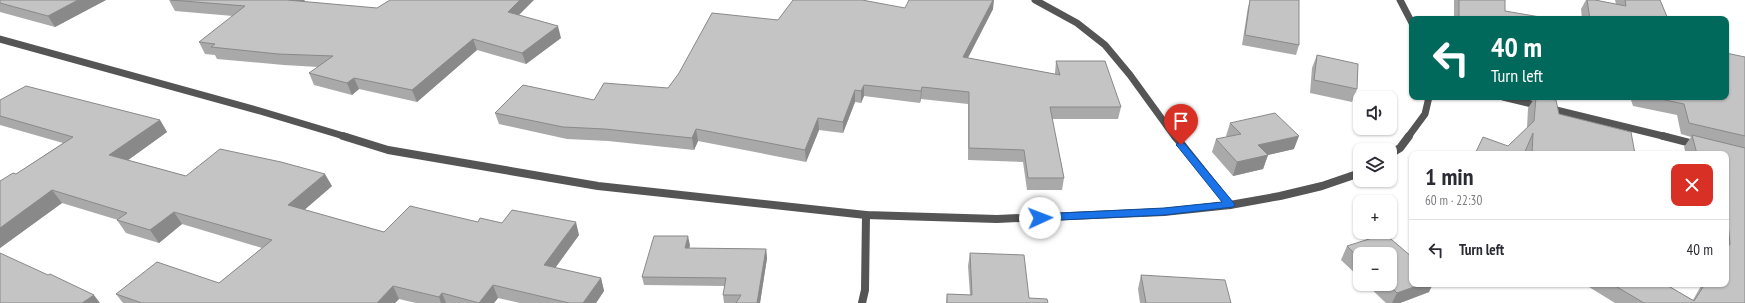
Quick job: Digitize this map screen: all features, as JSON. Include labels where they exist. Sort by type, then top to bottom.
[{"type":"street","points":[[1035,0],[1077,23],[1105,45],[1130,75],[1181,145],[1230,205]]},
{"type":"street","points":[[1400,0],[1409,17]]},
{"type":"street","points":[[0,39],[260,111],[388,150],[598,186],[866,216],[1004,219],[1164,212],[1230,205],[1280,196],[1322,186],[1353,175]]},
{"type":"street","points":[[1397,150],[1400,148],[1425,114],[1428,100]]},
{"type":"street","points":[[1515,100],[1707,147]]},
{"type":"street","points":[[862,303],[865,290],[866,216]]},
{"type":"building","points":[[0,0],[78,0],[48,16],[0,3]]},
{"type":"building","points":[[171,0],[287,0],[377,8],[390,0],[520,0],[508,12],[558,26],[522,53],[473,39],[412,90],[354,78],[347,83],[309,73],[333,56],[278,54],[211,47],[215,44],[199,42],[245,6]]},
{"type":"building","points":[[793,0],[862,0],[905,8],[909,0],[993,0],[963,57],[1060,75],[1056,61],[1105,61],[1121,107],[1050,107],[1064,178],[1028,178],[1024,150],[969,148],[969,92],[922,87],[921,91],[864,85],[861,91],[855,90],[843,122],[818,118],[805,150],[696,129],[692,138],[605,129],[563,127],[495,113],[523,85],[594,100],[604,83],[668,88],[679,73],[712,13],[778,20]]},
{"type":"building","points":[[1250,0],[1299,0],[1299,45],[1245,35]]},
{"type":"building","points":[[1459,0],[1505,0],[1505,11],[1534,16],[1459,16]]},
{"type":"building","points":[[1587,0],[1595,0],[1626,6],[1625,0],[1660,0],[1667,16],[1590,16]]},
{"type":"building","points":[[1729,54],[1745,57],[1745,136],[1689,123],[1684,104],[1665,100],[1729,100]]},
{"type":"building","points":[[1317,55],[1358,64],[1357,89],[1314,80]]},
{"type":"building","points":[[26,86],[160,120],[109,155],[186,176],[220,149],[281,162],[325,174],[288,205],[384,232],[410,206],[478,222],[480,218],[502,223],[512,210],[576,222],[544,265],[601,278],[583,303],[569,303],[493,285],[479,303],[442,293],[439,297],[393,286],[377,303],[142,303],[116,294],[157,262],[219,283],[272,240],[174,212],[150,230],[117,220],[127,213],[52,190],[0,228],[0,181],[13,173],[16,174],[73,137],[0,116],[0,100]]},
{"type":"building","points":[[1536,100],[1556,100],[1559,114],[1631,132],[1634,151],[1532,151],[1533,133],[1525,151],[1476,151],[1483,137],[1508,146],[1534,121]]},
{"type":"building","points":[[1275,113],[1299,136],[1258,145],[1268,155],[1237,162],[1216,139],[1241,134],[1230,123]]},
{"type":"building","points":[[1692,135],[1745,148],[1745,303],[1644,303],[1617,287],[1670,287],[1694,301],[1703,287],[1729,287],[1729,151],[1696,151]]},
{"type":"building","points":[[654,236],[688,236],[685,248],[766,249],[757,303],[736,303],[741,295],[723,295],[726,278],[642,277]]},
{"type":"building","points":[[1369,239],[1391,239],[1409,254],[1409,287],[1414,287],[1397,293],[1395,291],[1397,291],[1397,247],[1353,247],[1353,252],[1347,246]]},
{"type":"building","points":[[0,253],[48,275],[50,274],[94,295],[82,303],[0,303]]},
{"type":"building","points":[[970,253],[1024,255],[1029,298],[1047,299],[1048,303],[947,303],[947,294],[972,295]]},
{"type":"building","points":[[1141,275],[1225,280],[1231,303],[1146,303]]},
{"type":"route","points":[[1040,218],[1164,212],[1230,205],[1181,145]]}]
